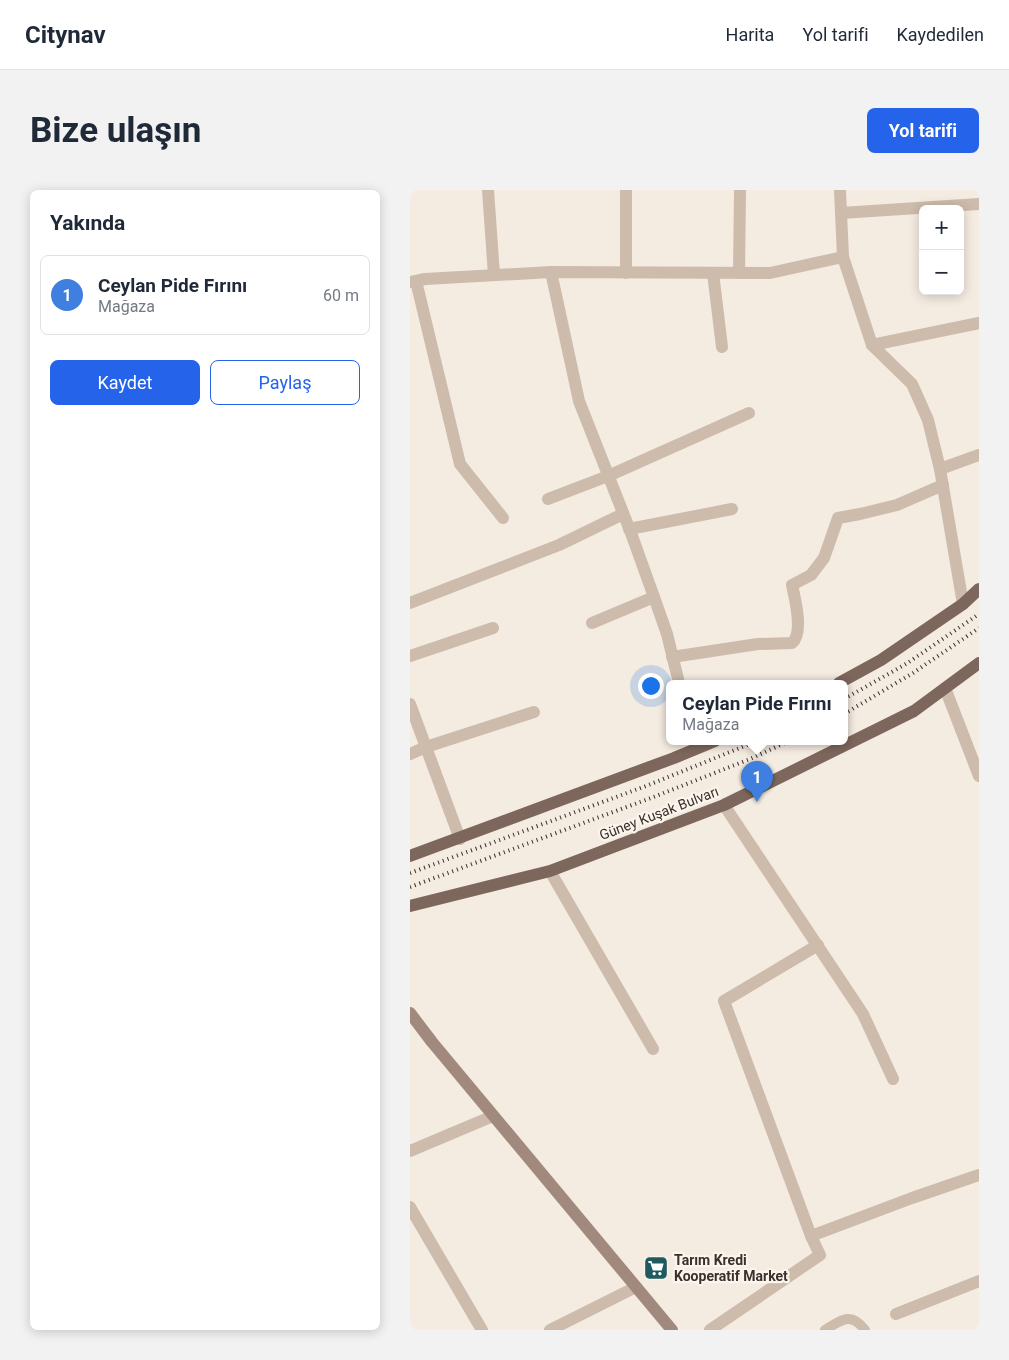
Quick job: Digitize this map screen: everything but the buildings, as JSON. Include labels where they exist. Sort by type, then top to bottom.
[{"type":"main road","points":[[844,680],[881,660],[963,604],[979,589]]},
{"type":"main road","name":"Güney Kuşak Bulvarı","points":[[848,744],[914,711],[979,663]]},
{"type":"main road","points":[[410,856],[460,839],[694,745]]},
{"type":"main road","name":"Güney Kuşak Bulvarı","points":[[410,906],[550,871],[724,805],[845,745]]},
{"type":"main road","points":[[410,1013],[493,1116],[672,1330]]},
{"type":"street","points":[[488,190],[494,275]]},
{"type":"street","points":[[626,190],[626,272]]},
{"type":"street","points":[[739,273],[740,190]]},
{"type":"street","points":[[840,190],[843,257],[872,345],[912,384],[928,420],[940,469],[963,604]]},
{"type":"street","points":[[841,213],[979,204]]},
{"type":"street","points":[[502,518],[460,464],[413,282],[426,279],[552,272],[770,273],[843,257]]},
{"type":"street","points":[[552,272],[579,401],[654,597],[667,634],[678,680]]},
{"type":"street","points":[[713,273],[722,347]]},
{"type":"street","points":[[872,345],[979,323]]},
{"type":"street","points":[[548,499],[608,476],[749,413]]},
{"type":"street","points":[[940,469],[979,455]]},
{"type":"street","points":[[672,657],[758,644],[792,643],[796,640],[798,634],[798,617],[792,585],[810,575],[824,558],[838,518],[897,505],[943,485]]},
{"type":"street","points":[[629,529],[732,509]]},
{"type":"street","points":[[410,603],[559,545],[623,514]]},
{"type":"street","points":[[592,623],[654,597]]},
{"type":"street","points":[[410,656],[493,628]]},
{"type":"street","points":[[945,688],[979,776]]},
{"type":"street","points":[[410,704],[460,839]]},
{"type":"street","points":[[410,754],[534,712]]},
{"type":"street","points":[[724,805],[863,1014],[893,1079]]},
{"type":"street","points":[[550,871],[653,1049]]},
{"type":"street","points":[[710,1330],[820,1254],[811,1236],[724,1001],[818,944]]},
{"type":"street","points":[[410,1151],[493,1116]]},
{"type":"street","points":[[811,1236],[979,1175]]},
{"type":"street","points":[[410,1207],[482,1330]]},
{"type":"street","points":[[896,1314],[979,1281]]},
{"type":"street","points":[[550,1330],[636,1287]]},
{"type":"lane","points":[[825,1330],[842,1320],[850,1319],[860,1323],[865,1330]]},
{"type":"railway","points":[[848,697],[906,664],[979,614]]},
{"type":"railway","points":[[848,712],[913,673],[979,628]]},
{"type":"railway","points":[[410,873],[646,786],[747,745]]},
{"type":"railway","points":[[410,887],[651,798],[780,745]]},
{"type":"place","name":"Ceylan Pide Fırını","points":[[757,802]]},
{"type":"place","name":"Tarım Kredi Kooperatif Market","points":[[656,1268]]}]
